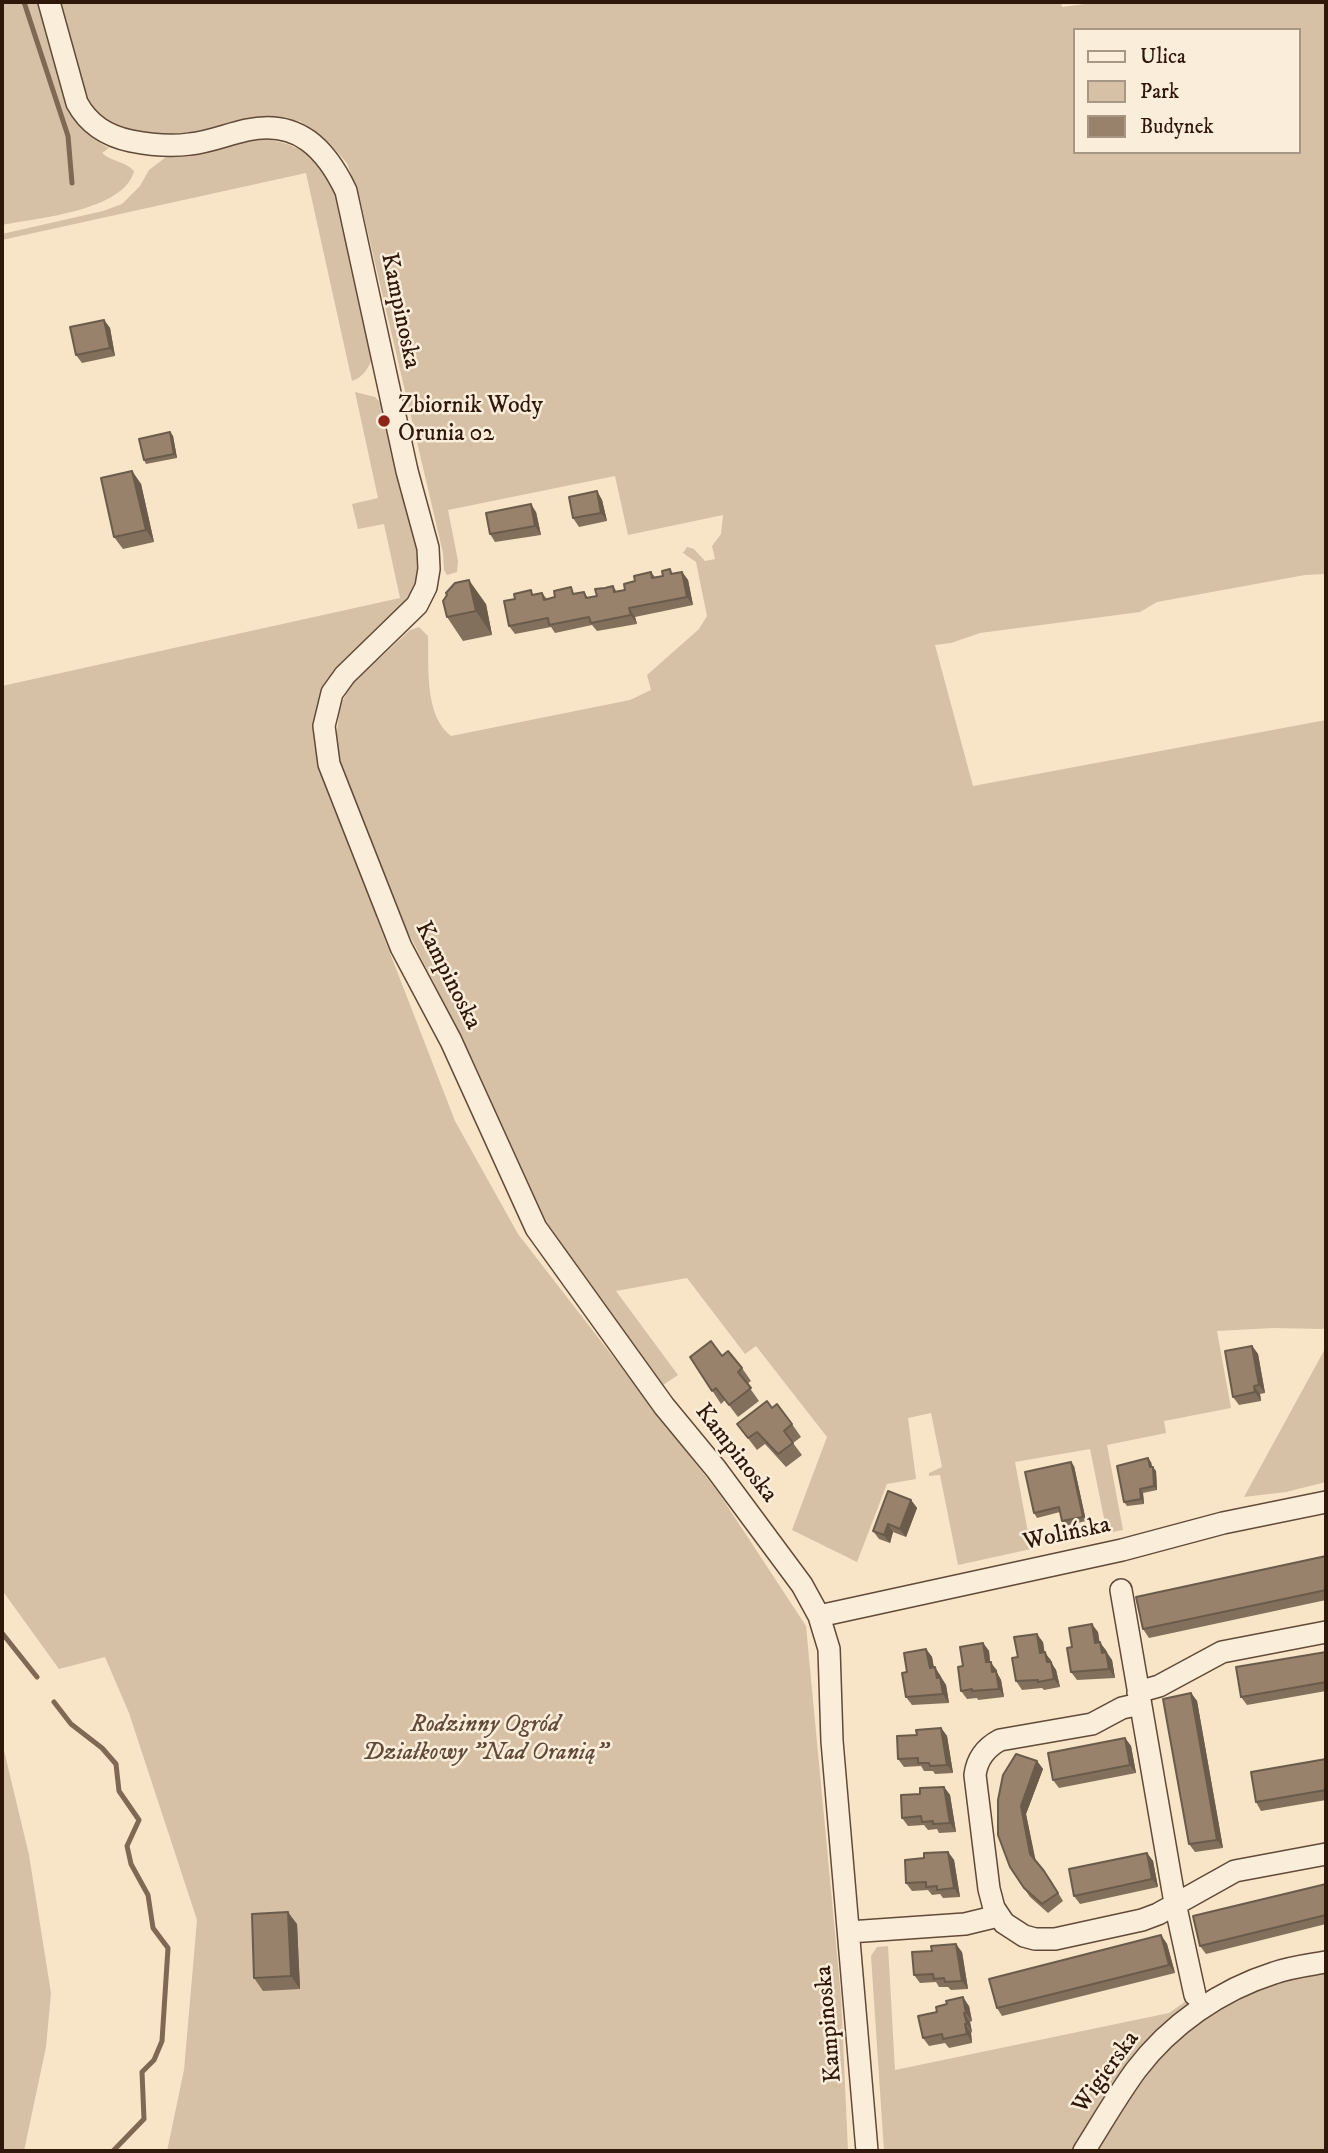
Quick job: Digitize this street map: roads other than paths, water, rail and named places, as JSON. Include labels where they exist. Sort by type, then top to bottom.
[{"type":"street","name":"Kampinoska","points":[[49,2],[77,103],[99,129],[121,139],[162,145],[191,144],[251,129],[285,130],[301,135],[323,152],[346,191],[407,471],[428,548],[429,569],[426,587],[417,605],[345,675],[332,693],[324,726],[334,780],[401,947],[451,1041],[536,1228],[648,1385],[716,1469],[802,1585],[819,1616],[829,1649],[832,1741],[867,2151]]},
{"type":"street","name":"Wolińska","points":[[819,1616],[1122,1550],[1223,1523],[1326,1502]]},
{"type":"street","points":[[1121,1590],[1175,1903],[1195,1995]]},
{"type":"street","points":[[1326,1632],[1222,1652],[1092,1724],[1000,1741],[984,1752],[975,1775],[989,1889],[998,1916],[1024,1936],[1045,1940],[1142,1920],[1158,1914],[1235,1871],[1326,1854]]},
{"type":"street","points":[[849,1931],[965,1924],[998,1916]]},
{"type":"street","name":"Wigierska","points":[[1084,2151],[1141,2065],[1160,2043],[1202,2008],[1229,1991],[1268,1975],[1326,1962]]},
{"type":"waterway","points":[[24,2],[68,136],[72,183]]},
{"type":"waterway","points":[[2,1633],[37,1677]]},
{"type":"waterway","points":[[54,1702],[71,1724],[102,1748],[116,1764],[119,1791],[139,1820],[127,1846],[131,1864],[148,1895],[153,1928],[168,1948],[162,2041],[154,2060],[142,2072],[144,2119],[113,2151]]},
{"type":"place","name":"Zbiornik Wody Orunia 02","points":[[384,421]]},
{"type":"park label","name":"Rodzinny Ogród Działkowy \"Nad Oranią\"","points":[[485,1740]]}]
